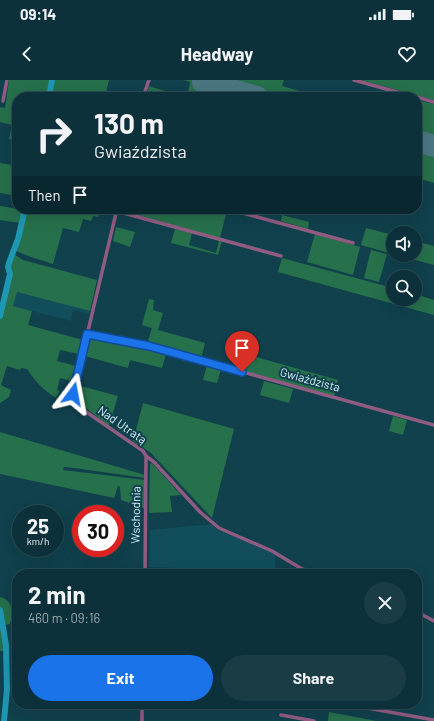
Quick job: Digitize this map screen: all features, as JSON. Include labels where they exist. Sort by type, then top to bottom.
[{"type":"street","points":[[3,102],[7,80]]},
{"type":"street","points":[[145,92],[149,80]]},
{"type":"street","points":[[354,80],[398,92]]},
{"type":"street","points":[[422,99],[434,102]]},
{"type":"street","name":"Nad Utratą","points":[[115,214],[73,394],[74,399],[82,409],[143,451],[146,456],[154,462],[200,512],[219,528],[272,551],[300,569]]},
{"type":"street","points":[[130,214],[281,256]]},
{"type":"street","points":[[246,214],[353,243]]},
{"type":"street","name":"Gwiaździsta","points":[[87,334],[149,346],[434,425]]},
{"type":"street","name":"Wschodnia","points":[[145,569],[146,456]]},
{"type":"street","points":[[422,615],[434,621]]},
{"type":"street","points":[[142,709],[142,721]]},
{"type":"street","points":[[373,709],[434,720]]},
{"type":"street","points":[[281,715],[314,721]]},
{"type":"shaded area","points":[[17,291],[90,311],[89,314],[73,310],[71,321],[13,306]]},
{"type":"shaded area","points":[[212,524],[217,530],[243,539],[275,555],[275,569],[149,567],[150,530]]},
{"type":"green space","points":[[9,80],[109,80],[106,92],[12,92],[12,125],[0,122],[0,107],[5,108]]},
{"type":"green space","points":[[183,80],[284,80],[282,86],[303,92],[188,92],[190,82]]},
{"type":"green space","points":[[361,80],[434,80],[434,100],[422,97],[422,92],[405,92]]},
{"type":"green space","points":[[149,86],[169,92],[147,92]]},
{"type":"green space","points":[[422,101],[434,104],[434,183],[422,179]]},
{"type":"green space","points":[[12,125],[12,139],[9,139]]},
{"type":"green space","points":[[0,163],[12,165],[12,195],[0,193]]},
{"type":"green space","points":[[0,206],[12,208],[12,214],[99,214],[98,217],[93,216],[91,221],[83,219],[79,232],[63,228],[53,264],[16,251],[14,254],[23,260],[97,280],[90,311],[17,292],[13,306],[32,311],[28,325],[83,340],[79,354],[60,350],[57,361],[76,366],[72,381],[60,378],[57,390],[60,391],[56,398],[40,385],[27,369],[21,368],[20,370],[7,366],[1,385],[11,390],[9,397],[0,403],[0,308],[8,277],[7,265],[13,250],[20,223],[0,220]]},
{"type":"green space","points":[[132,214],[226,214],[220,238]]},
{"type":"green space","points":[[282,215],[309,222],[308,229],[281,221]]},
{"type":"green space","points":[[116,227],[135,232],[130,247],[113,241]]},
{"type":"green space","points":[[366,228],[386,233],[386,252],[361,245]]},
{"type":"green space","points":[[175,229],[192,233],[189,245],[216,253],[219,241],[222,241],[218,255],[171,243]]},
{"type":"green space","points":[[315,234],[360,247],[353,275],[307,262]]},
{"type":"green space","points":[[422,243],[434,246],[434,265],[422,262]]},
{"type":"green space","points":[[371,250],[386,254],[379,282],[364,278]]},
{"type":"green space","points":[[282,258],[386,286],[386,302],[278,272]]},
{"type":"green space","points":[[422,296],[434,300],[434,315],[401,306],[422,306]]},
{"type":"green space","points":[[149,299],[154,300],[153,310],[163,313],[158,330],[205,343],[201,359],[147,344],[152,328],[142,325]]},
{"type":"green space","points":[[90,336],[166,354],[162,368],[130,360],[128,368],[85,356]]},
{"type":"green space","points":[[245,354],[338,380],[334,396],[240,370]]},
{"type":"green space","points":[[207,365],[221,369],[217,383],[203,380]]},
{"type":"green space","points":[[264,381],[293,389],[289,403],[260,395]]},
{"type":"green space","points":[[77,385],[118,396],[109,426],[78,402]]},
{"type":"green space","points":[[143,403],[234,429],[212,518],[151,453],[133,441]]},
{"type":"green space","points":[[393,416],[407,420],[403,435],[389,431]]},
{"type":"green space","points":[[0,432],[145,475],[145,478],[64,467],[63,470],[145,480],[144,508],[121,500],[120,487],[118,486],[114,498],[0,474]]},
{"type":"green space","points":[[152,463],[181,495],[170,496],[172,512],[149,513],[150,464]]},
{"type":"green space","points":[[0,597],[8,601],[12,611],[10,624],[4,625],[7,673],[6,721],[2,721],[5,687],[4,651],[0,651]]},
{"type":"green space","points":[[329,712],[376,721],[328,721]]},
{"type":"waterway","points":[[50,92],[52,80]]},
{"type":"waterway","points":[[0,316],[10,274],[8,267],[18,239],[24,214]]},
{"type":"waterway","points":[[0,610],[6,645],[7,689],[4,721]]},
{"type":"runway","points":[[203,82],[239,92]]},
{"type":"runway","points":[[422,142],[434,146]]},
{"type":"route","points":[[73,394],[87,334],[149,346],[242,372]]}]
